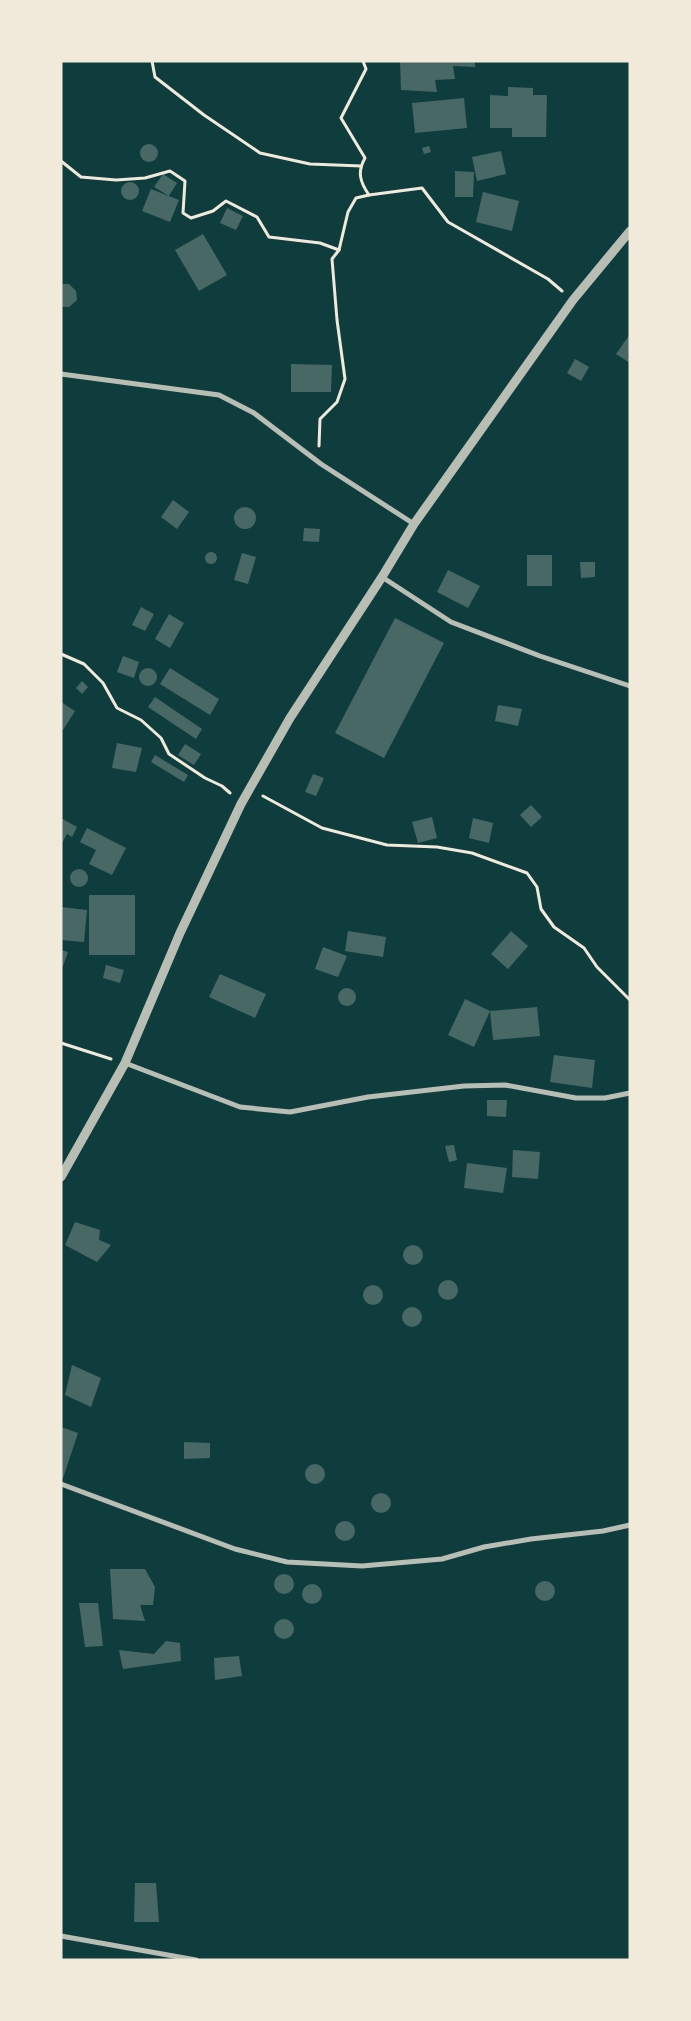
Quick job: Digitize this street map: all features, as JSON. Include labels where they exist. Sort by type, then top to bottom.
[{"type":"street","points":[[61,1177],[125,1063],[180,933],[241,804],[290,718],[382,577],[414,524],[573,300],[630,231]]},
{"type":"street","points":[[61,374],[219,395],[254,413],[321,464],[414,524]]},
{"type":"street","points":[[382,577],[451,622],[540,656],[630,686]]},
{"type":"street","points":[[125,1063],[240,1107],[290,1112],[368,1098],[464,1086],[505,1084],[576,1098],[605,1098],[630,1093]]},
{"type":"street","points":[[61,1484],[235,1549],[287,1562],[362,1566],[442,1559],[484,1547],[531,1539],[602,1531],[630,1525]]},
{"type":"street","points":[[61,1936],[196,1960]]},
{"type":"path","points":[[152,61],[155,77],[204,116],[260,153],[310,164],[361,166]]},
{"type":"path","points":[[363,61],[366,69],[341,118],[365,158],[361,166],[360,182],[369,195]]},
{"type":"path","points":[[61,160],[81,177],[116,180],[145,178],[170,171],[185,181],[183,213],[191,218],[213,211],[226,202],[257,217],[269,237],[320,243],[339,250]]},
{"type":"path","points":[[321,464],[320,419],[336,402],[345,379],[336,320],[332,259],[339,250],[348,212],[356,198],[422,188],[448,222],[548,279],[573,300]]},
{"type":"path","points":[[61,654],[84,664],[103,683],[118,708],[141,720],[161,738],[169,754],[205,778],[222,786],[241,804]]},
{"type":"path","points":[[249,789],[322,828],[387,845],[437,847],[472,853],[526,872],[537,887],[542,909],[554,927],[584,948],[597,967],[630,1000]]},
{"type":"path","points":[[61,1043],[125,1063]]},
{"type":"building","points":[[400,61],[475,61],[475,67],[453,66],[455,79],[435,80],[437,92],[401,90]]},
{"type":"building","points":[[508,87],[533,88],[533,95],[547,95],[546,137],[512,137],[512,128],[490,128],[490,95],[508,96]]},
{"type":"building","points":[[464,98],[467,128],[415,133],[412,103]]},
{"type":"building","points":[[149,144],[155,147],[158,153],[155,159],[149,162],[143,159],[140,153],[143,147]]},
{"type":"building","points":[[429,146],[431,152],[424,154],[422,148]]},
{"type":"building","points":[[501,151],[506,174],[477,181],[472,157]]},
{"type":"building","points":[[455,171],[474,172],[473,197],[455,197]]},
{"type":"building","points":[[163,174],[177,183],[169,196],[154,187]]},
{"type":"building","points":[[130,182],[137,184],[139,191],[137,198],[130,200],[123,198],[121,191],[123,184]]},
{"type":"building","points":[[151,189],[179,200],[170,222],[142,211]]},
{"type":"building","points":[[483,192],[519,201],[512,231],[476,222]]},
{"type":"building","points":[[227,208],[243,216],[236,230],[220,223]]},
{"type":"building","points":[[203,234],[227,275],[199,291],[175,250]]},
{"type":"building","points":[[61,284],[69,284],[76,291],[77,300],[69,307],[61,307]]},
{"type":"building","points":[[630,334],[630,363],[616,354]]},
{"type":"building","points":[[575,359],[589,367],[581,381],[567,373]]},
{"type":"building","points":[[291,364],[332,365],[331,392],[291,392]]},
{"type":"building","points":[[173,500],[189,512],[177,529],[161,517]]},
{"type":"building","points":[[245,507],[255,514],[256,518],[249,528],[245,529],[235,522],[234,518],[241,508]]},
{"type":"building","points":[[304,528],[320,529],[319,542],[303,541]]},
{"type":"building","points":[[213,552],[216,553],[216,563],[209,564],[206,563],[205,556],[206,553]]},
{"type":"building","points":[[242,553],[256,557],[248,584],[234,580]]},
{"type":"building","points":[[527,555],[552,555],[552,586],[527,586]]},
{"type":"building","points":[[580,562],[595,562],[595,577],[581,578]]},
{"type":"building","points":[[448,570],[480,586],[468,608],[437,592]]},
{"type":"building","points":[[141,607],[154,614],[145,631],[132,625]]},
{"type":"building","points":[[169,614],[184,623],[170,648],[155,639]]},
{"type":"building","points":[[395,618],[444,643],[384,758],[335,733]]},
{"type":"building","points":[[123,656],[139,662],[134,678],[117,672]]},
{"type":"building","points":[[148,668],[154,671],[157,677],[154,683],[148,686],[142,683],[139,677],[142,671]]},
{"type":"building","points":[[170,668],[219,699],[210,715],[160,684]]},
{"type":"building","points":[[82,681],[88,687],[82,694],[76,688]]},
{"type":"building","points":[[155,697],[202,729],[196,739],[148,707]]},
{"type":"building","points":[[61,702],[75,711],[63,730],[61,729]]},
{"type":"building","points":[[498,705],[522,709],[518,726],[495,721]]},
{"type":"building","points":[[117,743],[142,748],[136,772],[112,768]]},
{"type":"building","points":[[185,744],[201,754],[194,765],[178,755]]},
{"type":"building","points":[[155,755],[188,775],[184,782],[151,762]]},
{"type":"building","points":[[313,774],[324,778],[316,796],[305,792]]},
{"type":"building","points":[[531,805],[542,817],[531,827],[520,815]]},
{"type":"building","points":[[432,817],[437,838],[418,843],[412,822]]},
{"type":"building","points":[[61,818],[77,827],[72,837],[67,834],[61,845]]},
{"type":"building","points":[[473,818],[493,823],[489,843],[469,838]]},
{"type":"building","points":[[87,828],[126,848],[112,875],[89,864],[96,850],[80,842]]},
{"type":"building","points":[[79,869],[85,872],[88,878],[85,884],[79,887],[73,884],[70,878],[73,872]]},
{"type":"building","points":[[89,895],[135,895],[135,955],[89,955]]},
{"type":"building","points":[[61,907],[87,910],[84,942],[61,940]]},
{"type":"building","points":[[348,931],[386,937],[383,957],[345,951]]},
{"type":"building","points":[[511,931],[528,946],[508,969],[491,954]]},
{"type":"building","points":[[323,947],[347,956],[338,977],[315,969]]},
{"type":"building","points":[[61,950],[68,952],[63,966],[61,965]]},
{"type":"building","points":[[106,965],[124,970],[120,983],[103,978]]},
{"type":"building","points":[[220,974],[266,994],[255,1018],[209,997]]},
{"type":"building","points":[[347,988],[353,991],[356,997],[353,1003],[347,1006],[341,1003],[338,997],[341,991]]},
{"type":"building","points":[[465,999],[490,1011],[474,1047],[448,1035]]},
{"type":"building","points":[[537,1007],[540,1036],[493,1040],[490,1011]]},
{"type":"building","points":[[554,1055],[595,1060],[592,1088],[550,1082]]},
{"type":"building","points":[[487,1100],[507,1100],[506,1117],[487,1116]]},
{"type":"building","points":[[454,1145],[457,1160],[449,1162],[445,1146]]},
{"type":"building","points":[[513,1150],[540,1152],[538,1179],[512,1177]]},
{"type":"building","points":[[467,1163],[507,1168],[503,1193],[464,1188]]},
{"type":"building","points":[[75,1222],[100,1230],[99,1240],[111,1245],[97,1262],[65,1245]]},
{"type":"building","points":[[413,1245],[420,1248],[423,1255],[420,1262],[413,1265],[406,1262],[403,1255],[406,1248]]},
{"type":"building","points":[[448,1280],[455,1283],[458,1290],[455,1297],[448,1300],[441,1297],[438,1290],[441,1283]]},
{"type":"building","points":[[369,1285],[377,1285],[383,1291],[383,1299],[377,1305],[369,1305],[363,1299],[363,1291]]},
{"type":"building","points":[[412,1307],[419,1310],[422,1317],[419,1324],[412,1327],[405,1324],[402,1317],[405,1310]]},
{"type":"building","points":[[72,1365],[101,1378],[91,1407],[65,1395]]},
{"type":"building","points":[[61,1427],[78,1433],[63,1478],[61,1478]]},
{"type":"building","points":[[184,1442],[210,1443],[210,1458],[184,1459]]},
{"type":"building","points":[[315,1464],[322,1467],[325,1474],[322,1481],[315,1484],[308,1481],[305,1474],[308,1467]]},
{"type":"building","points":[[381,1493],[388,1496],[391,1503],[388,1510],[381,1513],[374,1510],[371,1503],[374,1496]]},
{"type":"building","points":[[345,1521],[352,1524],[355,1531],[352,1538],[345,1541],[338,1538],[335,1531],[338,1524]]},
{"type":"building","points":[[110,1569],[145,1569],[155,1587],[153,1605],[140,1605],[145,1621],[113,1619]]},
{"type":"building","points":[[284,1574],[291,1577],[294,1584],[291,1591],[284,1594],[277,1591],[274,1584],[277,1577]]},
{"type":"building","points":[[545,1581],[552,1584],[555,1591],[552,1598],[545,1601],[538,1598],[535,1591],[538,1584]]},
{"type":"building","points":[[308,1584],[316,1584],[322,1590],[322,1598],[316,1604],[308,1604],[302,1598],[302,1590]]},
{"type":"building","points":[[79,1603],[98,1603],[103,1646],[85,1647]]},
{"type":"building","points":[[284,1619],[291,1622],[294,1629],[291,1636],[284,1639],[277,1636],[274,1629],[277,1622]]},
{"type":"building","points":[[166,1641],[180,1643],[181,1661],[123,1669],[119,1650],[154,1654]]},
{"type":"building","points":[[239,1656],[242,1676],[215,1680],[214,1658]]},
{"type":"building","points":[[135,1883],[156,1883],[159,1922],[134,1922]]}]
